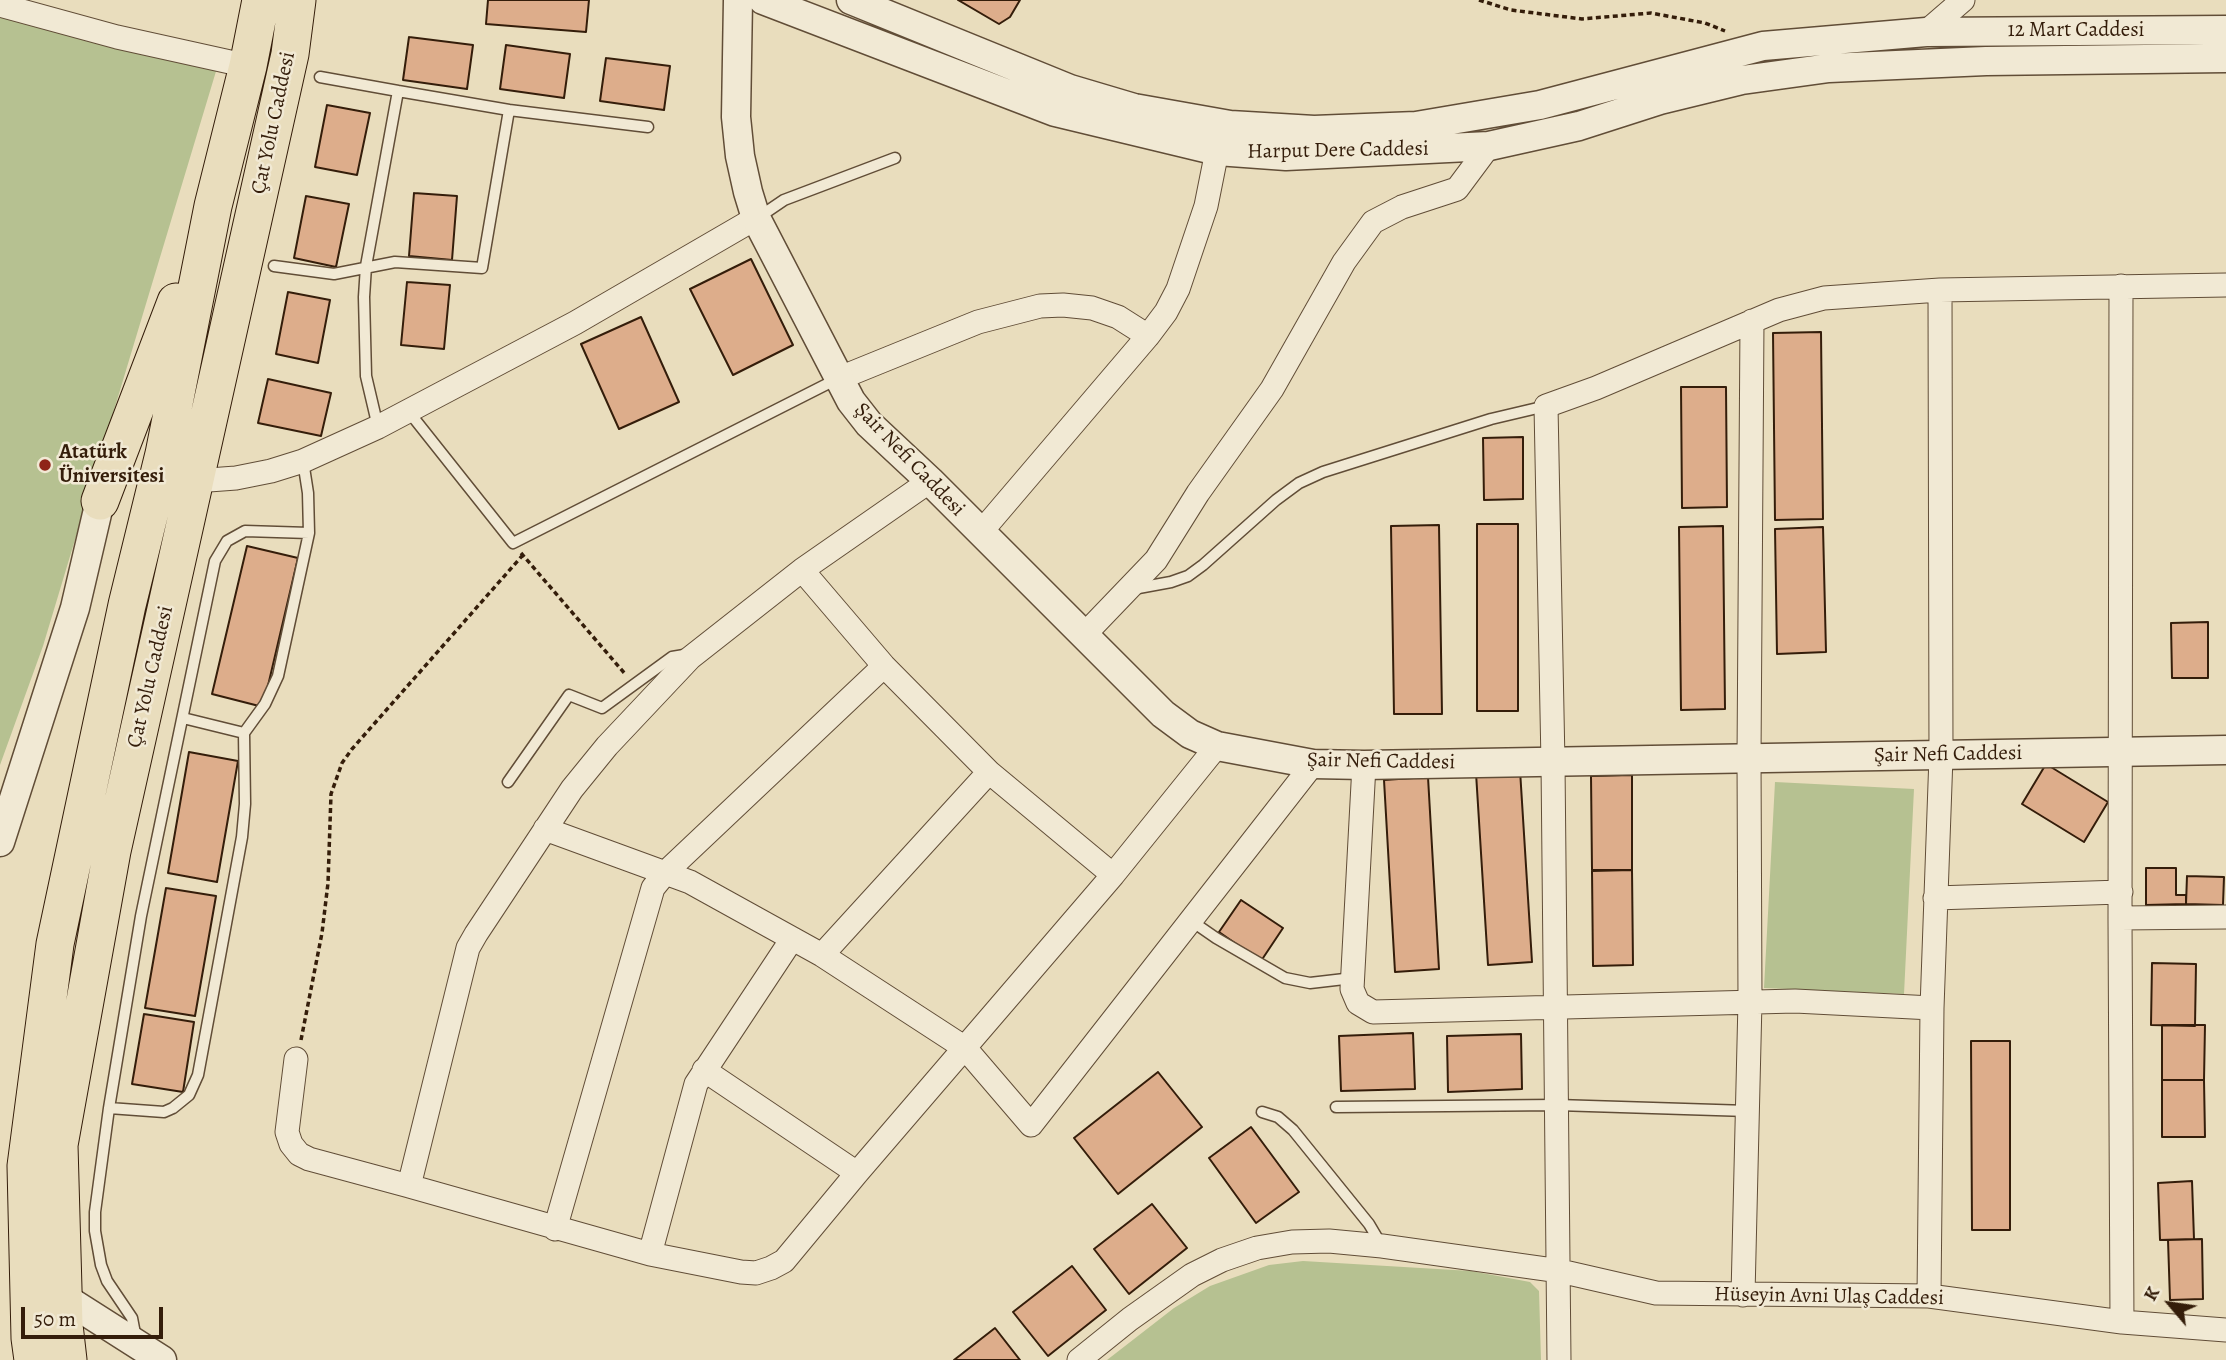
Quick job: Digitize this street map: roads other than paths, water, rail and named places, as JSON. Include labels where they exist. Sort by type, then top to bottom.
[{"type":"highway","name":"Çat Yolu Caddesi","points":[[33,1360],[26,1166],[55,944],[127,605],[164,454],[213,206],[248,66],[261,0]]},
{"type":"highway","name":"Çat Yolu Caddesi","points":[[68,1360],[63,1297],[59,1145],[113,851],[290,54],[297,0]]},
{"type":"highway","points":[[100,501],[213,206]]},
{"type":"street","name":"Şair Nefi Caddesi","points":[[738,0],[736,117],[740,156],[756,218],[851,401],[869,424],[930,481],[1174,724],[1197,738],[1217,746],[1313,764],[1364,765],[2226,750]]},
{"type":"street","name":"Harput Dere Caddesi","points":[[763,0],[1055,112],[1217,151],[1286,156],[1489,146],[1579,126],[1660,100],[1742,80],[1829,68],[1928,64]]},
{"type":"street","name":"Harput Dere Caddesi","points":[[851,0],[1070,89],[1134,108],[1230,125],[1314,130],[1416,126],[1541,105],[1763,46],[1926,33]]},
{"type":"street","points":[[1926,33],[1963,0]]},
{"type":"street","points":[[0,5],[117,37],[248,66]]},
{"type":"street","name":"12 Mart Caddesi","points":[[1926,33],[2226,30]]},
{"type":"street","name":"12 Mart Caddesi","points":[[1928,64],[2226,58]]},
{"type":"street","points":[[1085,634],[1156,560],[1198,493],[1272,389],[1344,262],[1373,222],[1402,207],[1457,189],[1489,146]]},
{"type":"street","points":[[981,532],[1166,312],[1178,289],[1206,206],[1217,151]]},
{"type":"street","points":[[195,481],[236,478],[303,461],[410,412],[575,323],[756,218]]},
{"type":"street","points":[[1559,1360],[1560,1271],[1546,406],[1596,388],[1779,310],[1824,298],[1940,290],[2226,285]]},
{"type":"street","points":[[2121,286],[2122,1322]]},
{"type":"street","points":[[1929,1296],[1932,1008],[1941,756],[1940,290]]},
{"type":"street","points":[[840,378],[978,322],[1040,306],[1091,308],[1118,317],[1148,336]]},
{"type":"street","points":[[1743,1295],[1750,1001],[1752,321]]},
{"type":"street","points":[[409,1186],[468,948],[572,789],[607,746],[690,658],[802,570],[930,481]]},
{"type":"street","points":[[0,842],[75,608],[100,501]]},
{"type":"street","points":[[802,570],[884,666],[989,772],[1113,875]]},
{"type":"street","points":[[555,1229],[649,897],[658,880],[884,666]]},
{"type":"street","points":[[296,1059],[287,1132],[291,1144],[309,1159],[649,1254],[741,1272],[756,1273],[771,1268],[784,1261],[797,1248],[857,1173],[1113,875],[1217,746]]},
{"type":"street","points":[[545,829],[690,882],[822,955],[965,1048],[1031,1125],[1313,764]]},
{"type":"street","points":[[1364,765],[1353,978],[1354,996],[1365,1009],[1373,1012],[1750,1001],[1932,1008]]},
{"type":"street","points":[[822,955],[989,772]]},
{"type":"street","points":[[1935,898],[2121,891]]},
{"type":"street","points":[[2120,918],[2226,917]]},
{"type":"street","points":[[649,1254],[691,1095],[704,1070],[792,939]]},
{"type":"street","points":[[704,1070],[857,1173]]},
{"type":"street","name":"Hüseyin Avni Ulaş Caddesi","points":[[1079,1360],[1130,1319],[1192,1275],[1222,1260],[1257,1248],[1292,1242],[1329,1241],[1560,1271],[1656,1293],[1929,1296],[2122,1322],[2226,1330]]},
{"type":"street","points":[[63,1297],[162,1360]]},
{"type":"lane","points":[[320,77],[509,110],[648,127]]},
{"type":"lane","points":[[378,426],[366,376],[366,266],[398,91]]},
{"type":"lane","points":[[274,266],[334,274],[395,262],[482,268],[509,110]]},
{"type":"lane","points":[[756,218],[790,197],[895,158]]},
{"type":"lane","points":[[410,412],[513,543],[840,378]]},
{"type":"lane","points":[[1130,589],[1171,582],[1188,576],[1276,500],[1299,483],[1323,472],[1491,419],[1546,406]]},
{"type":"lane","points":[[109,1108],[164,1112],[181,1103],[194,1086],[242,837],[245,804],[244,733],[265,704],[278,676],[309,533],[308,493],[303,461]]},
{"type":"lane","points":[[136,1342],[132,1318],[107,1281],[96,1240],[95,1212],[109,1108],[141,916],[215,561],[222,547],[235,535],[245,531],[309,533]]},
{"type":"lane","points":[[508,782],[569,695],[603,708],[672,657],[678,655],[690,658]]},
{"type":"lane","points":[[183,718],[244,733]]},
{"type":"lane","points":[[1190,920],[1285,978],[1310,983],[1353,978]]},
{"type":"lane","points":[[1336,1107],[1557,1105],[1748,1111]]},
{"type":"lane","points":[[1262,1112],[1278,1117],[1293,1130],[1369,1224],[1382,1246]]},
{"type":"place","name":"Atatürk Üniversitesi","points":[[45,465]]}]
